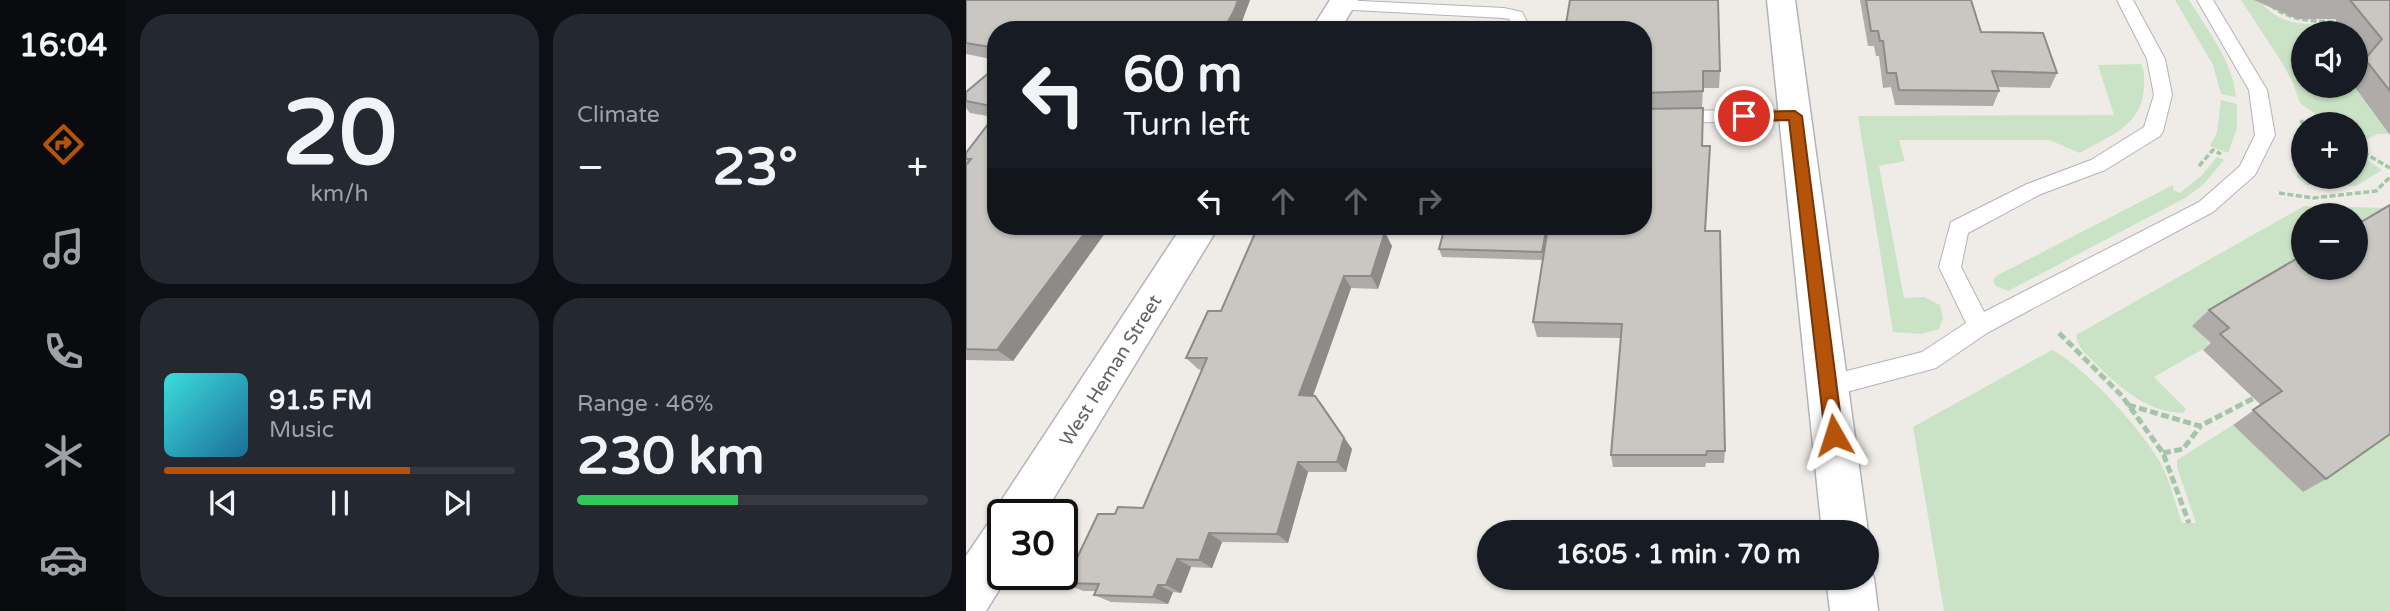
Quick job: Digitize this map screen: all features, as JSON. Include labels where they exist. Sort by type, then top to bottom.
[{"type":"street","points":[[1780,0],[1844,520]]},
{"type":"street","points":[[1330,21],[1342,2]]},
{"type":"street","name":"West Heman Street","points":[[1028,499],[1195,235]]},
{"type":"street","points":[[966,599],[987,566]]},
{"type":"street","points":[[1851,590],[1854,611]]},
{"type":"lane","points":[[1979,326],[1950,267],[1958,228],[2034,189],[2098,165],[2153,131],[2163,95],[2156,59],[2124,0]]},
{"type":"lane","points":[[1828,386],[1928,361],[1979,326],[2206,207],[2248,170],[2264,135],[2258,90],[2205,0]]},
{"type":"lane","points":[[1342,2],[1504,13],[1516,16],[1518,21]]},
{"type":"lane","points":[[1652,117],[1795,116]]},
{"type":"path","points":[[2265,0],[2272,9],[2300,21]]},
{"type":"path","points":[[2368,155],[2390,168]]},
{"type":"path","points":[[2279,193],[2313,198],[2376,191],[2390,177]]},
{"type":"path","points":[[2059,333],[2127,404],[2163,453],[2189,523]]},
{"type":"path","points":[[2163,453],[2183,449],[2200,426],[2254,398]]},
{"type":"path","points":[[2127,404],[2200,426]]},
{"type":"green space","points":[[2175,0],[2189,0],[2211,34],[2230,71],[2236,97],[2221,94],[2213,65]]},
{"type":"green space","points":[[2241,0],[2260,0],[2267,9],[2291,22],[2291,79]]},
{"type":"green space","points":[[2141,64],[2144,86],[2138,111],[2123,128],[2080,153],[2049,140],[1899,140],[1905,161],[1879,166],[1904,298],[1924,297],[1940,305],[1943,318],[1939,329],[1921,334],[1893,332],[1858,116],[2114,115],[2098,65]]},
{"type":"green space","points":[[2298,98],[2363,98],[2390,134],[2377,134],[2368,139],[2368,112],[2312,112],[2300,103]]},
{"type":"green space","points":[[2221,100],[2237,104],[2237,128],[2228,153],[2210,146],[2217,132]]},
{"type":"green space","points":[[2217,157],[2224,160],[2203,185],[2185,198],[2008,291],[1996,286],[1993,281],[1996,276],[2173,185],[2173,190],[2180,193],[2201,176]]},
{"type":"green space","points":[[2368,160],[2382,170],[2368,179]]},
{"type":"green space","points":[[2368,207],[2390,208],[2368,223]]},
{"type":"green space","points":[[2291,213],[2291,269],[2193,326],[2212,344],[2154,377],[2186,409],[2183,413],[2157,408],[2134,396],[2088,356],[2080,347],[2076,335]]},
{"type":"green space","points":[[2052,350],[2095,384],[2140,433],[2164,469],[2182,523],[2196,523],[2177,460],[2233,425],[2303,492],[2390,432],[2390,611],[1944,611],[1913,427]]},
{"type":"building","points":[[966,0],[1238,0],[1228,21],[987,21],[987,46],[966,43]]},
{"type":"building","points":[[1570,0],[1718,0],[1720,71],[1703,71],[1703,91],[1652,93],[1652,21],[1566,21]]},
{"type":"building","points":[[1866,0],[1971,0],[1981,32],[2043,33],[2057,73],[1992,71],[1999,91],[1899,90],[1896,73],[1887,73],[1883,41],[1880,41],[1878,31],[1871,31]]},
{"type":"building","points":[[2350,0],[2390,0],[2390,91],[2368,63],[2368,55],[2382,39]]},
{"type":"building","points":[[987,74],[987,105],[966,101],[966,92]]},
{"type":"building","points":[[1703,108],[1702,146],[1710,146],[1705,231],[1720,231],[1725,451],[1707,451],[1706,455],[1611,455],[1622,324],[1533,322],[1547,235],[1652,235],[1652,109]]},
{"type":"building","points":[[987,126],[987,235],[1083,235],[997,350],[966,349],[966,165],[971,159],[966,159],[966,153]]},
{"type":"building","points":[[2390,205],[2390,434],[2326,479],[2253,410],[2282,391],[2220,334],[2229,328],[2209,310],[2291,262],[2291,280],[2368,280],[2368,218]]},
{"type":"building","points":[[1254,235],[1384,235],[1371,276],[1344,276],[1299,395],[1315,396],[1344,438],[1337,462],[1298,462],[1277,534],[1209,533],[1199,560],[1177,559],[1166,585],[1158,585],[1153,597],[1094,595],[1099,584],[1078,583],[1078,556],[1098,514],[1115,514],[1118,507],[1143,508],[1207,358],[1186,358],[1208,311],[1221,311]]},
{"type":"building","points":[[1443,235],[1545,235],[1542,252],[1439,249]]},
{"type":"route","points":[[1744,116],[1795,116],[1834,435]]}]
